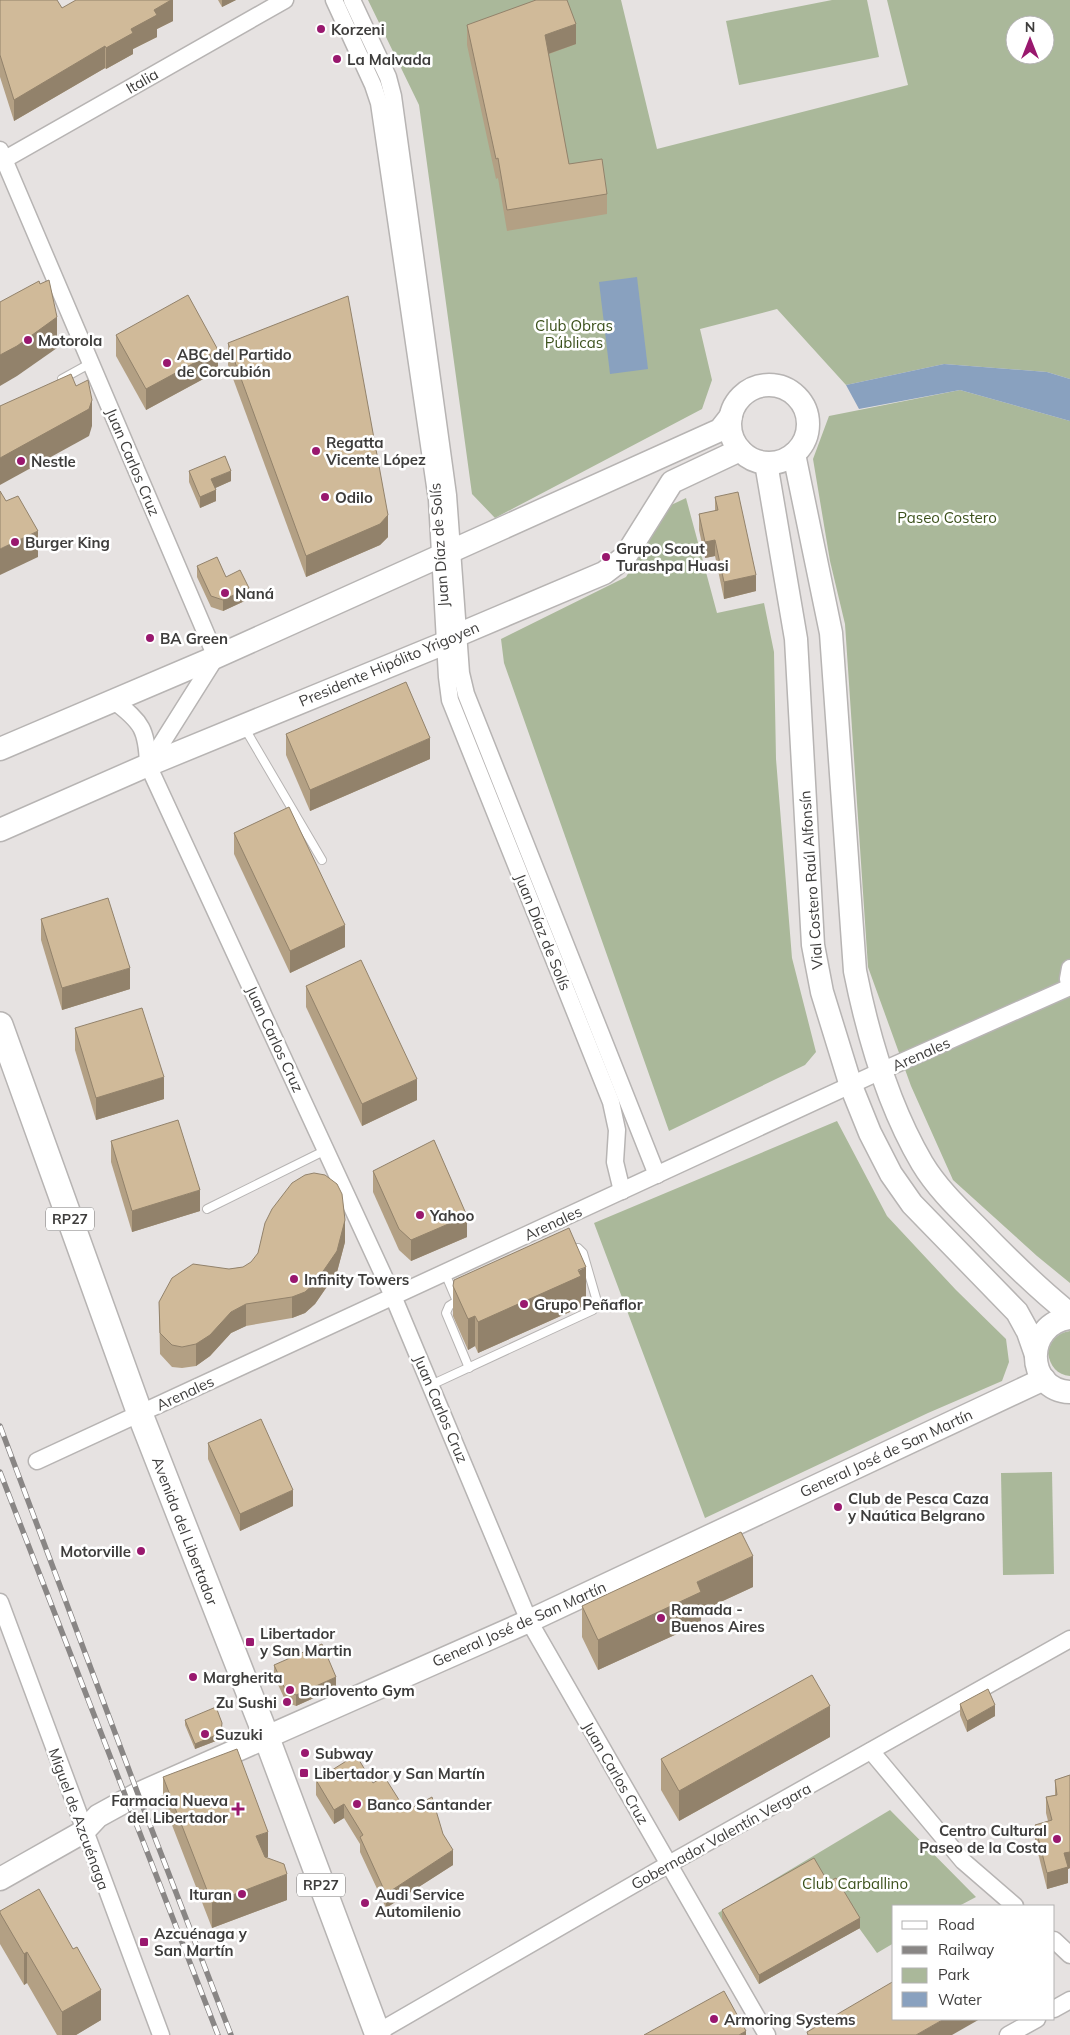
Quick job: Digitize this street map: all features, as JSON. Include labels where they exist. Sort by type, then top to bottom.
[{"type":"main road","name":"Avenida del Libertador","points":[[0,1026],[140,1414],[266,1736],[376,2034]]},
{"type":"street","name":"Italia","points":[[1,157],[285,0]]},
{"type":"street","name":"Juan Díaz de Solís","points":[[334,0],[373,84],[379,102],[437,500],[447,552]]},
{"type":"street","name":"Juan Díaz de Solís","points":[[352,0],[388,77],[393,96],[448,495],[447,552],[453,639],[450,700],[610,1102],[616,1130],[616,1162],[622,1191]]},
{"type":"street","name":"Juan Carlos Cruz","points":[[1,157],[216,658]]},
{"type":"street","points":[[0,750],[216,658],[720,430],[731,416],[736,404],[745,394],[757,388],[770,386],[783,388],[794,395],[803,405],[808,418],[808,431],[803,444],[794,454],[786,460],[766,463],[752,459],[740,450],[732,434],[731,416]]},
{"type":"street","name":"Presidente Hipólito Yrigoyen","points":[[0,830],[148,765],[453,639],[604,573],[625,557],[672,482],[740,450]]},
{"type":"street","points":[[794,454],[831,633],[855,971],[866,1019],[882,1071],[912,1145],[937,1185],[1025,1277],[1070,1316],[1052,1324],[1044,1331],[1038,1341],[1035,1352]]},
{"type":"street","name":"Vial Costero Raúl Alfonsín","points":[[766,463],[796,639],[813,946],[822,992],[851,1086],[874,1140],[902,1191],[1017,1312],[1028,1332],[1039,1371],[1044,1379]]},
{"type":"street","name":"Juan Díaz de Solís","points":[[453,639],[466,694],[657,1175]]},
{"type":"street","points":[[148,765],[216,658]]},
{"type":"street","name":"Juan Carlos Cruz","points":[[114,700],[132,715],[147,738],[148,765],[394,1296],[530,1621],[767,2035]]},
{"type":"street","points":[[1070,968],[1068,979],[1070,987]]},
{"type":"street","name":"Arenales","points":[[37,1461],[444,1273],[547,1229],[622,1191],[882,1071],[1070,987]]},
{"type":"street","points":[[1044,1379],[1069,1397]]},
{"type":"street","name":"General José de San Martín","points":[[0,1879],[84,1832],[98,1816],[138,1794],[530,1621],[1044,1379]]},
{"type":"street","name":"Miguel de Azcuénaga","points":[[0,1602],[161,2035]]},
{"type":"street","name":"Gobernador Valentín Vergara","points":[[376,2034],[669,1864],[1070,1639]]},
{"type":"street","points":[[871,1751],[963,1861],[1013,1905]]},
{"type":"street","points":[[1055,1941],[1070,1955]]},
{"type":"street","points":[[1055,2008],[1070,2000]]},
{"type":"street","points":[[1008,2035],[1035,2020]]},
{"type":"lane","points":[[50,385],[91,364]]},
{"type":"lane","points":[[243,725],[322,860]]},
{"type":"lane","points":[[207,1209],[326,1150]]},
{"type":"lane","points":[[431,1385],[592,1310],[596,1298],[581,1250],[574,1248],[558,1254]]},
{"type":"lane","points":[[444,1273],[457,1301]]},
{"type":"lane","points":[[465,1297],[449,1306],[446,1313],[469,1368]]},
{"type":"green space","name":"Club Obras Públicas","points":[[368,0],[621,0],[657,149],[908,85],[887,0],[1070,0],[1070,379],[1047,372],[944,364],[846,385],[777,309],[700,329],[712,380],[702,409],[495,518],[472,494],[419,105]]},
{"type":"green space","points":[[832,0],[867,0],[879,57],[739,85],[726,21]]},
{"type":"green space","name":"Paseo Costero","points":[[960,390],[1070,421],[1070,1283],[1037,1256],[953,1180],[911,1086],[868,967],[845,624],[830,561],[813,459],[829,416]]},
{"type":"green space","points":[[686,498],[717,613],[764,603],[774,652],[776,759],[792,958],[816,1052],[805,1065],[669,1131],[504,663],[501,639],[626,577],[669,506]]},
{"type":"green space","points":[[837,1121],[887,1216],[956,1290],[1006,1339],[1009,1362],[1002,1381],[928,1413],[705,1518],[594,1223]]},
{"type":"green space","points":[[1070,1331],[1070,1376],[1061,1374],[1055,1369],[1050,1362],[1048,1353],[1050,1345],[1055,1338]]},
{"type":"green space","points":[[1052,1472],[1054,1574],[1003,1575],[1001,1473]]},
{"type":"green space","name":"Club Carballino","points":[[890,1810],[976,1897],[961,1905],[892,1905],[892,1944],[877,1953],[859,1928],[759,1984],[718,1913]]},
{"type":"water","points":[[637,277],[648,369],[610,374],[599,282]]},
{"type":"water","points":[[944,364],[1047,372],[1070,379],[1070,421],[960,390],[859,409],[846,385]]},
{"type":"building","points":[[0,0],[57,0],[62,8],[76,0],[171,0],[154,10],[157,15],[131,29],[133,33],[106,48],[105,46],[14,100],[0,55]]},
{"type":"building","points":[[536,0],[567,0],[576,24],[545,35],[569,164],[602,159],[607,194],[507,210],[498,158],[496,159],[467,25]]},
{"type":"building","points":[[49,280],[57,317],[17,346],[0,355],[0,302],[39,281],[40,284]]},
{"type":"building","name":"ABC del Partido de Corcubión","points":[[188,295],[218,350],[146,389],[116,335]]},
{"type":"building","name":"Regatta Vicente López","points":[[348,296],[388,515],[380,524],[306,556],[228,343]]},
{"type":"building","points":[[71,374],[76,386],[88,380],[92,400],[89,409],[0,458],[0,406]]},
{"type":"building","points":[[225,456],[231,471],[211,479],[216,490],[200,497],[189,471]]},
{"type":"building","points":[[0,491],[6,501],[18,496],[38,531],[0,549]]},
{"type":"building","points":[[738,492],[756,575],[724,582],[715,540],[705,542],[699,514],[718,510],[715,497]]},
{"type":"building","points":[[217,557],[226,577],[240,570],[249,588],[223,600],[211,596],[197,566]]},
{"type":"building","points":[[406,682],[430,738],[310,790],[286,734]]},
{"type":"building","points":[[289,807],[345,925],[290,951],[234,833]]},
{"type":"building","points":[[108,898],[130,968],[62,988],[41,919]]},
{"type":"building","points":[[361,960],[417,1079],[362,1104],[306,986]]},
{"type":"building","points":[[142,1008],[164,1077],[96,1098],[75,1028]]},
{"type":"building","points":[[178,1120],[200,1190],[132,1211],[111,1141]]},
{"type":"building","name":"Yahoo","points":[[434,1140],[467,1216],[411,1240],[399,1229],[373,1171]]},
{"type":"building","name":"Infinity Towers","points":[[314,1173],[325,1175],[337,1184],[342,1194],[345,1220],[337,1251],[315,1283],[305,1292],[292,1297],[246,1304],[231,1312],[210,1335],[196,1344],[182,1347],[172,1345],[160,1333],[159,1302],[172,1278],[193,1264],[229,1269],[243,1267],[251,1262],[258,1253],[265,1223],[272,1209],[292,1183],[305,1175]]},
{"type":"building","points":[[569,1228],[586,1267],[578,1270],[581,1276],[478,1322],[475,1316],[468,1319],[453,1286],[454,1280]]},
{"type":"building","points":[[261,1419],[293,1490],[240,1514],[208,1443]]},
{"type":"building","points":[[741,1532],[753,1556],[697,1582],[701,1592],[598,1640],[582,1606]]},
{"type":"building","points":[[322,1644],[336,1677],[296,1695],[286,1691],[274,1665]]},
{"type":"building","points":[[812,1675],[830,1706],[679,1791],[661,1759]]},
{"type":"building","points":[[988,1689],[995,1705],[967,1721],[960,1704]]},
{"type":"building","name":"Suzuki","points":[[216,1707],[222,1723],[221,1733],[195,1744],[185,1720]]},
{"type":"building","points":[[237,1749],[268,1832],[256,1836],[265,1857],[284,1864],[287,1874],[212,1903],[163,1777]]},
{"type":"building","points":[[356,1755],[373,1783],[384,1776],[406,1811],[432,1797],[443,1834],[453,1850],[386,1894],[360,1837],[363,1835],[344,1804],[334,1810],[316,1780]]},
{"type":"building","name":"Centro Cultural Paseo de la Costa","points":[[1070,1775],[1070,1852],[1064,1853],[1068,1867],[1047,1873],[1035,1825],[1052,1820],[1046,1797],[1057,1795],[1055,1780]]},
{"type":"building","points":[[814,1858],[828,1882],[836,1878],[860,1918],[759,1975],[722,1910]]},
{"type":"building","points":[[39,1889],[73,1949],[77,1947],[101,1990],[62,2012],[27,1952],[24,1954],[0,1913],[0,1911]]},
{"type":"building","points":[[892,1982],[892,2020],[942,2020],[916,2035],[808,2035],[807,2032]]},
{"type":"building","points":[[724,1991],[746,2031],[739,2035],[644,2035]]},
{"type":"railway","points":[[0,1426],[231,2035]]},
{"type":"railway","points":[[0,1472],[218,2035]]},
{"type":"place","name":"Korzeni","points":[[321,29]]},
{"type":"place","name":"La Malvada","points":[[337,59]]},
{"type":"place","name":"Motorola","points":[[28,340]]},
{"type":"place","name":"ABC del Partido de Corcubión","points":[[167,363]]},
{"type":"place","name":"Regatta Vicente López","points":[[316,451]]},
{"type":"place","name":"Nestle","points":[[21,461]]},
{"type":"place","name":"Odilo","points":[[325,497]]},
{"type":"place","name":"Burger King","points":[[15,542]]},
{"type":"place","name":"Grupo Scout Turashpa Huasi","points":[[606,557]]},
{"type":"place","name":"Naná","points":[[225,593]]},
{"type":"place","name":"BA Green","points":[[150,638]]},
{"type":"place","name":"Yahoo","points":[[420,1215]]},
{"type":"place","name":"Infinity Towers","points":[[294,1279]]},
{"type":"place","name":"Grupo Peñaflor","points":[[524,1304]]},
{"type":"place","name":"Club de Pesca Caza y Naútica Belgrano","points":[[838,1507]]},
{"type":"place","name":"Motorville","points":[[141,1551]]},
{"type":"place","name":"Ramada - Buenos Aires","points":[[661,1618]]},
{"type":"place","name":"Libertador y San Martin","points":[[250,1642]]},
{"type":"place","name":"Margherita","points":[[193,1677]]},
{"type":"place","name":"Barlovento Gym","points":[[290,1690]]},
{"type":"place","name":"Zu Sushi","points":[[287,1702]]},
{"type":"place","name":"Suzuki","points":[[205,1734]]},
{"type":"place","name":"Subway","points":[[305,1753]]},
{"type":"place","name":"Libertador y San Martín","points":[[304,1773]]},
{"type":"place","name":"Banco Santander","points":[[357,1804]]},
{"type":"place","name":"Farmacia Nueva del Libertador","points":[[238,1809]]},
{"type":"place","name":"Centro Cultural Paseo de la Costa","points":[[1057,1839]]},
{"type":"place","name":"Ituran","points":[[242,1894]]},
{"type":"place","name":"Audi Service Automilenio","points":[[365,1903]]},
{"type":"place","name":"Azcuénaga y San Martín","points":[[144,1942]]},
{"type":"place","name":"Armoring Systems","points":[[714,2019]]}]
